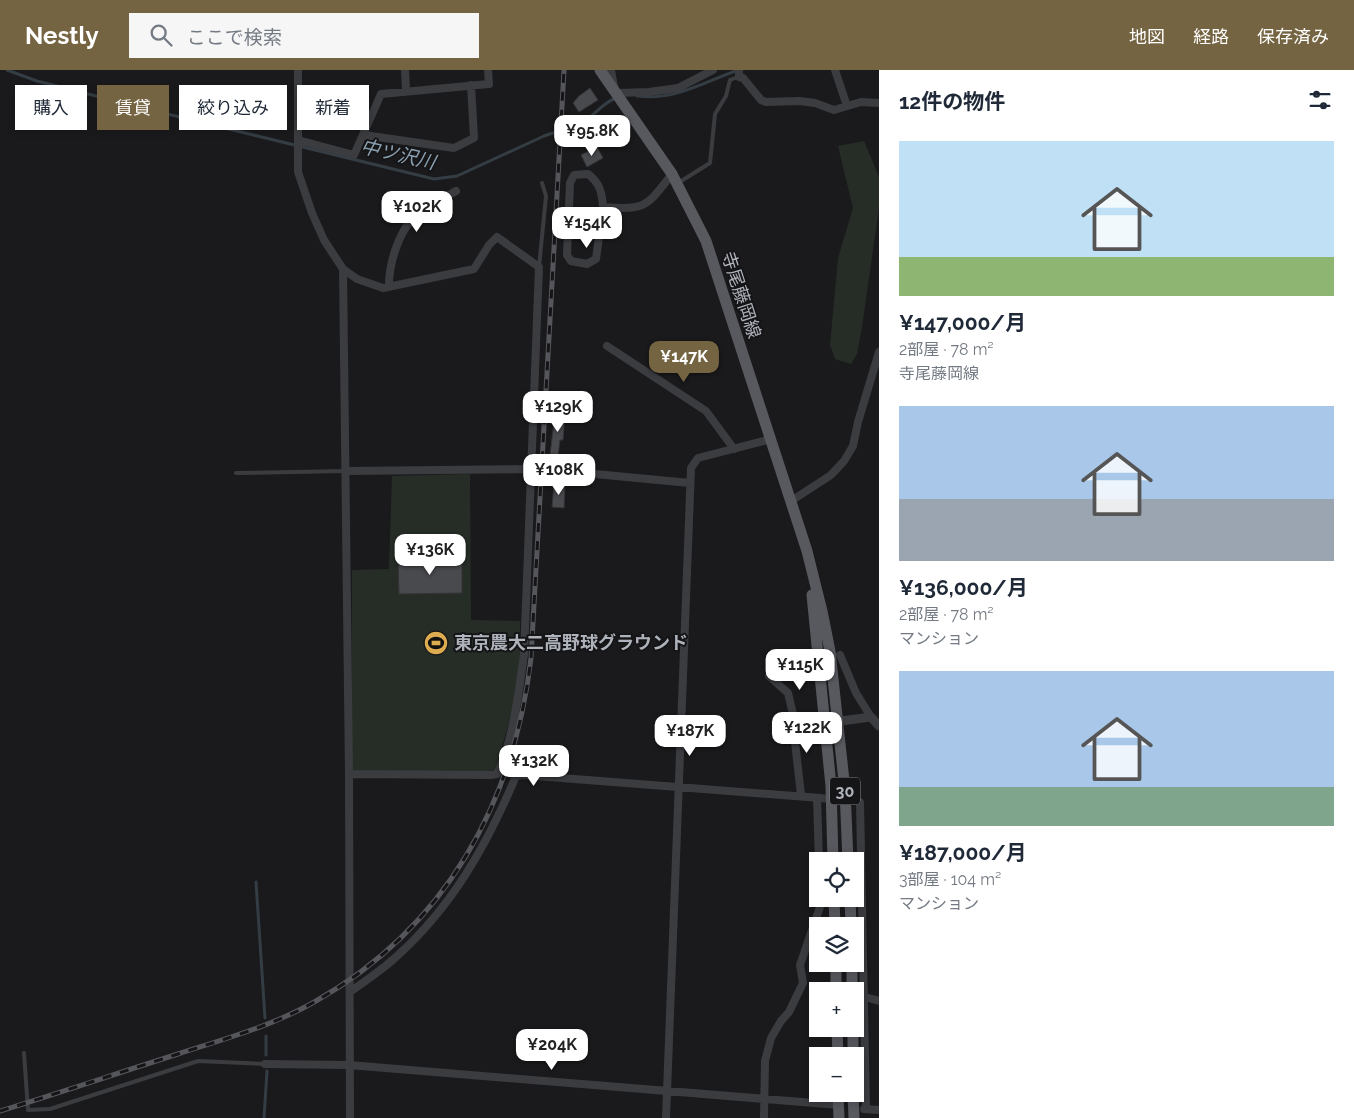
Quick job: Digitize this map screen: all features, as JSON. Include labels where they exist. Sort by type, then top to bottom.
[{"type":"main road","name":"寺尾藤岡線","points":[[600,70],[675,179],[706,242],[791,500],[807,551],[830,651],[845,790],[848,852]]},
{"type":"main road","name":"寺尾藤岡線","points":[[807,551],[826,723],[831,786],[833,852]]},
{"type":"main road","points":[[838,1102],[839,1118]]},
{"type":"street","points":[[298,70],[298,172],[312,213],[324,240],[343,269],[358,279],[383,288],[389,285],[474,269],[488,245],[497,237],[540,267],[524,655],[508,742],[497,774],[349,774]]},
{"type":"street","points":[[405,70],[406,90]]},
{"type":"street","points":[[298,140],[354,155],[380,94],[406,90],[489,84],[488,70]]},
{"type":"street","points":[[611,70],[616,91],[649,92],[678,88],[713,70]]},
{"type":"street","points":[[835,70],[848,106]]},
{"type":"street","points":[[739,73],[760,100],[766,102],[799,101],[816,103],[834,110],[861,102],[879,104]]},
{"type":"street","points":[[364,135],[454,148],[474,138],[471,86]]},
{"type":"street","points":[[588,174],[594,178],[602,192],[603,207],[596,259],[587,264],[574,263],[566,255],[570,183],[574,175],[588,174]]},
{"type":"street","points":[[603,207],[631,208],[647,204],[675,179]]},
{"type":"street","points":[[389,285],[389,277],[397,244],[412,219],[456,191]]},
{"type":"street","points":[[343,269],[349,774],[350,1118]]},
{"type":"street","points":[[606,346],[706,411],[734,449]]},
{"type":"street","points":[[791,500],[831,475],[854,446],[858,422],[877,368],[879,352]]},
{"type":"street","points":[[666,1118],[677,786],[691,468],[698,458],[770,439]]},
{"type":"street","points":[[346,471],[542,469],[690,483]]},
{"type":"street","points":[[840,655],[856,693],[879,726]]},
{"type":"street","points":[[768,676],[788,692],[796,727],[794,733],[801,795]]},
{"type":"street","points":[[796,727],[871,717]]},
{"type":"street","points":[[350,992],[395,958],[415,939],[444,905],[482,850],[516,776],[523,774],[801,795],[818,798],[819,852]]},
{"type":"street","points":[[857,801],[860,802],[866,1109]]},
{"type":"street","points":[[764,1118],[765,1061],[770,1038],[780,1021],[789,1012],[803,984],[800,965],[820,907]]},
{"type":"street","points":[[865,997],[879,1001]]},
{"type":"street","points":[[265,1064],[349,1066],[763,1100],[809,1100]]},
{"type":"street","points":[[854,1113],[866,1109],[879,1110]]},
{"type":"lane","points":[[675,179],[710,163],[713,123],[717,108],[726,96],[730,80],[739,73]]},
{"type":"lane","points":[[540,267],[546,196],[542,183]]},
{"type":"lane","points":[[236,472],[346,471]]},
{"type":"lane","points":[[24,1053],[28,1110],[50,1109],[198,1061],[265,1064]]},
{"type":"shaded area","points":[[864,141],[879,177],[879,208],[862,327],[857,354],[851,364],[835,359],[830,345],[838,258],[853,208],[838,146]]},
{"type":"shaded area","name":"東京農大二高野球グラウンド","points":[[470,474],[471,620],[520,621],[520,664],[512,713],[496,766],[494,770],[488,771],[354,772],[352,770],[352,570],[389,569],[392,476]]},
{"type":"building","points":[[590,88],[598,100],[579,112],[573,103]]},
{"type":"building","points":[[597,147],[603,158],[587,167],[581,155]]},
{"type":"building","points":[[555,413],[565,414],[563,440],[560,440],[558,456],[550,455]]},
{"type":"building","points":[[554,484],[565,484],[564,508],[552,507]]},
{"type":"building","points":[[398,559],[462,559],[462,593],[399,594]]},
{"type":"waterway","name":"中ツ沢川","points":[[7,70],[37,81],[434,179],[457,176],[544,136],[577,126],[586,121],[606,103],[616,98]]},
{"type":"waterway","name":"中ツ沢川","points":[[637,96],[651,97],[677,93],[738,70]]},
{"type":"waterway","points":[[256,882],[265,1018]]},
{"type":"waterway","points":[[266,1036],[266,1055]]},
{"type":"waterway","points":[[264,1118],[267,1071]]},
{"type":"tunnel","points":[[820,798],[857,801]]},
{"type":"railway","points":[[0,1111],[248,1031],[300,1010],[362,971],[402,937],[437,898],[466,856],[490,811],[509,762],[522,711],[531,658],[564,70]]},
{"type":"place","name":"東京農大二高野球グラウンド","points":[[436,643]]}]
